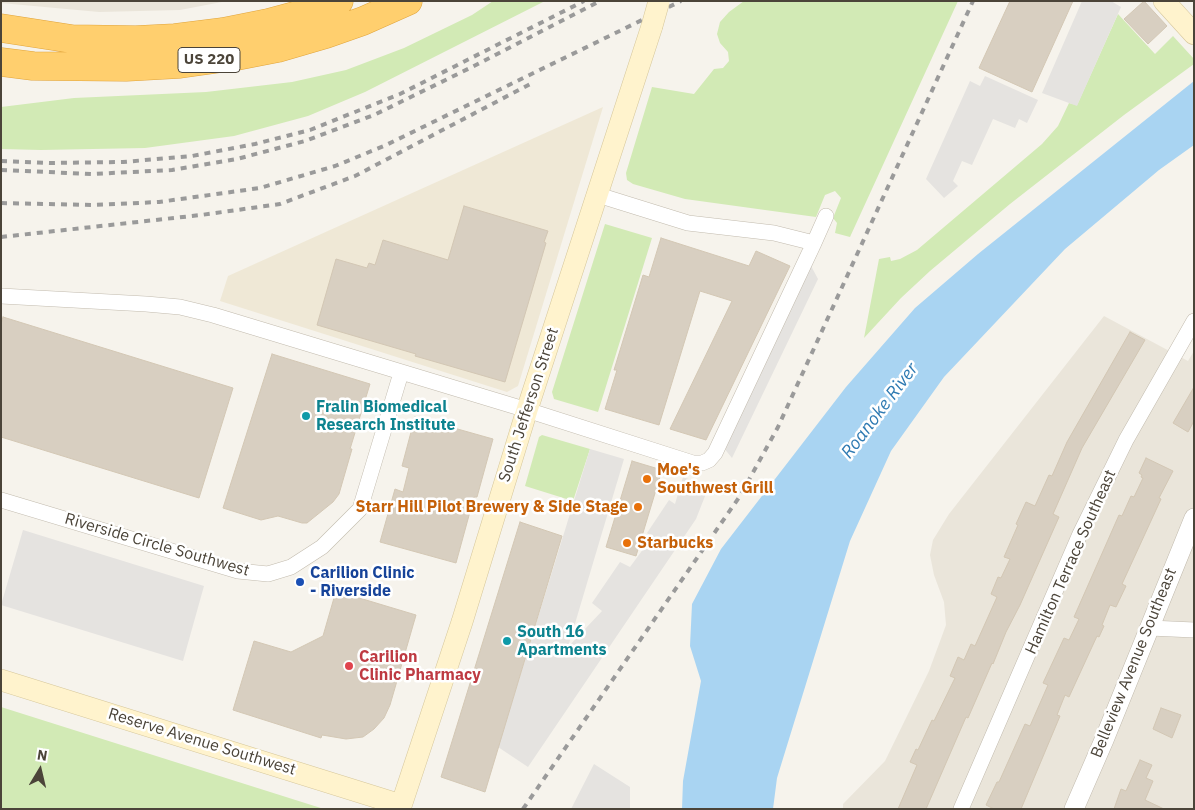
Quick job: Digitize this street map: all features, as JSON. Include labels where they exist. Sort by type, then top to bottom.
[{"type":"highway","name":"US 220","points":[[1,28],[72,39],[136,40],[175,38],[223,32],[268,23],[339,1]]},
{"type":"highway","name":"US 220","points":[[1,62],[33,66],[126,67],[180,64],[237,56],[278,48],[326,34],[363,21],[408,1]]},
{"type":"main road","name":"South Jefferson Street","points":[[404,808],[527,410],[598,195],[659,1]]},
{"type":"main road","points":[[1164,1],[1194,34]]},
{"type":"main road","name":"Reserve Avenue Southwest","points":[[1,680],[404,808]]},
{"type":"street","points":[[598,195],[688,222],[774,232],[814,243]]},
{"type":"street","points":[[1,296],[180,307],[213,315],[527,410],[693,463],[702,463],[709,460],[715,453],[826,216]]},
{"type":"street","name":"Hamilton Terrace Southeast","points":[[961,809],[1080,534],[1126,440],[1194,321]]},
{"type":"street","name":"Riverside Circle Southwest","points":[[1,500],[238,570],[268,574],[291,567],[322,547],[360,509],[401,372]]},
{"type":"street","name":"Belleview Avenue Southeast","points":[[1074,809],[1194,518]]},
{"type":"street","points":[[1150,628],[1194,630]]},
{"type":"shaded area","points":[[1,1],[227,1],[180,10],[99,12],[1,3]]},
{"type":"shaded area","points":[[1082,1],[1111,1],[1121,7],[1077,106],[1042,93]]},
{"type":"shaded area","points":[[985,76],[1038,100],[1027,123],[1019,119],[1015,128],[993,119],[972,165],[962,161],[953,181],[958,186],[944,198],[926,179],[970,81],[980,86]]},
{"type":"shaded area","points":[[603,107],[518,386],[507,392],[220,301],[228,276]]},
{"type":"shaded area","points":[[810,264],[818,279],[732,458],[723,447]]},
{"type":"shaded area","points":[[1104,316],[1188,361],[1194,351],[1194,809],[843,809],[843,804],[885,761],[929,671],[946,625],[944,602],[934,575],[930,555],[933,540],[949,514]]},
{"type":"shaded area","points":[[590,449],[624,459],[568,647],[602,611],[592,603],[620,562],[630,567],[652,537],[647,533],[669,500],[675,504],[683,477],[709,486],[696,519],[528,767],[498,747]]},
{"type":"shaded area","points":[[23,530],[204,586],[183,661],[1,605]]},
{"type":"shaded area","points":[[594,764],[630,787],[630,809],[571,809]]},
{"type":"green space","points":[[493,1],[545,1],[365,92],[308,116],[234,136],[145,148],[1,149],[1,107],[74,98],[206,92],[292,82],[346,70],[404,48],[472,15]]},
{"type":"green space","points":[[744,1],[958,1],[850,237],[835,233],[837,223],[833,218],[841,198],[835,191],[825,195],[816,217],[685,199],[633,184],[627,180],[626,173],[652,87],[694,94],[714,69],[723,68],[729,61],[728,52],[720,43],[717,34],[720,22],[729,12]]},
{"type":"green space","points":[[1118,14],[1155,54],[1173,36],[1194,59],[1194,64],[1124,115],[1010,204],[930,271],[901,298],[864,338],[879,259],[890,257],[891,261],[900,259],[917,250],[1042,144],[1058,126],[1069,103],[1077,105]]},
{"type":"green space","points":[[605,224],[652,238],[598,412],[554,399],[552,392]]},
{"type":"green space","points":[[542,435],[590,449],[573,501],[525,486],[539,437]]},
{"type":"green space","points":[[1,707],[324,809],[1,809]]},
{"type":"water","name":"Roanoke River","points":[[1194,81],[1194,145],[1159,170],[1065,249],[944,377],[891,451],[850,541],[777,778],[773,809],[682,809],[683,781],[701,681],[690,646],[692,604],[721,549],[846,387],[915,308],[978,254]]},
{"type":"building","points":[[1010,1],[1073,1],[1032,92],[979,68]]},
{"type":"building","points":[[1144,1],[1167,26],[1148,44],[1124,19]]},
{"type":"building","points":[[464,206],[548,231],[505,382],[317,325],[336,259],[367,268],[369,263],[375,265],[383,240],[448,260]]},
{"type":"building","points":[[661,238],[749,266],[756,251],[790,266],[706,440],[670,429],[732,301],[700,291],[659,425],[605,409],[617,370],[614,370],[643,275],[649,277]]},
{"type":"building","points":[[3,317],[233,388],[199,498],[1,437],[1,324]]},
{"type":"building","points":[[1130,332],[1145,340],[1082,448],[1053,514],[1059,517],[968,718],[966,717],[926,809],[898,809],[917,765],[910,762],[916,749],[918,750],[932,720],[934,721],[955,678],[950,676],[958,657],[964,660],[971,644],[975,646],[997,597],[991,594],[998,577],[1001,578],[1010,559],[1004,557],[1026,502],[1035,506],[1049,475],[1052,476],[1067,442]]},
{"type":"building","name":"Fralin Biomedical Research Institute","points":[[272,354],[370,384],[350,449],[352,449],[339,494],[333,502],[307,523],[278,516],[261,520],[223,508]]},
{"type":"building","points":[[1194,387],[1194,421],[1188,432],[1173,423]]},
{"type":"building","points":[[415,417],[493,439],[477,497],[474,497],[456,563],[380,542],[395,489],[403,492],[409,468],[402,466]]},
{"type":"building","points":[[1146,458],[1173,471],[1159,498],[1161,499],[1122,584],[1126,586],[1116,607],[1110,605],[1102,625],[1104,626],[1099,637],[1097,636],[1069,697],[1065,695],[1057,715],[1060,716],[1021,809],[994,809],[986,805],[997,782],[999,782],[1025,724],[1030,726],[1048,685],[1043,683],[1064,638],[1069,640],[1079,619],[1074,617],[1119,515],[1122,516],[1131,496],[1134,497],[1143,478],[1139,473]]},
{"type":"building","points":[[632,461],[662,470],[636,556],[606,547]]},
{"type":"building","name":"South 16 Apartments","points":[[520,522],[562,536],[485,792],[441,777]]},
{"type":"building","points":[[336,591],[416,615],[390,705],[384,718],[363,737],[346,739],[322,735],[321,738],[233,710],[254,641],[291,652],[323,636]]},
{"type":"building","points":[[1161,708],[1181,715],[1172,738],[1153,729]]},
{"type":"building","points":[[1140,760],[1152,765],[1146,778],[1153,781],[1145,800],[1164,809],[1114,809],[1121,789],[1126,791]]},
{"type":"railway","points":[[1,161],[52,163],[123,162],[192,156],[255,144],[310,130],[400,94],[584,1]]},
{"type":"railway","points":[[1,170],[92,174],[172,170],[237,159],[305,141],[374,115],[600,1]]},
{"type":"railway","points":[[1,203],[93,205],[159,202],[260,188],[335,166],[384,146],[681,1]]},
{"type":"railway","points":[[523,809],[740,496],[778,427],[973,1]]},
{"type":"railway","points":[[1,237],[201,215],[280,204],[355,176],[534,82]]},
{"type":"place","name":"Fralin Biomedical Research Institute","points":[[306,416]]},
{"type":"place","name":"Moe's Southwest Grill","points":[[647,479]]},
{"type":"place","name":"Starr Hill Pilot Brewery & Side Stage","points":[[638,507]]},
{"type":"place","name":"Starbucks","points":[[627,543]]},
{"type":"place","name":"Carilion Clinic - Riverside","points":[[300,582]]},
{"type":"place","name":"South 16 Apartments","points":[[507,641]]},
{"type":"place","name":"Carilion Clinic Pharmacy","points":[[349,666]]}]
